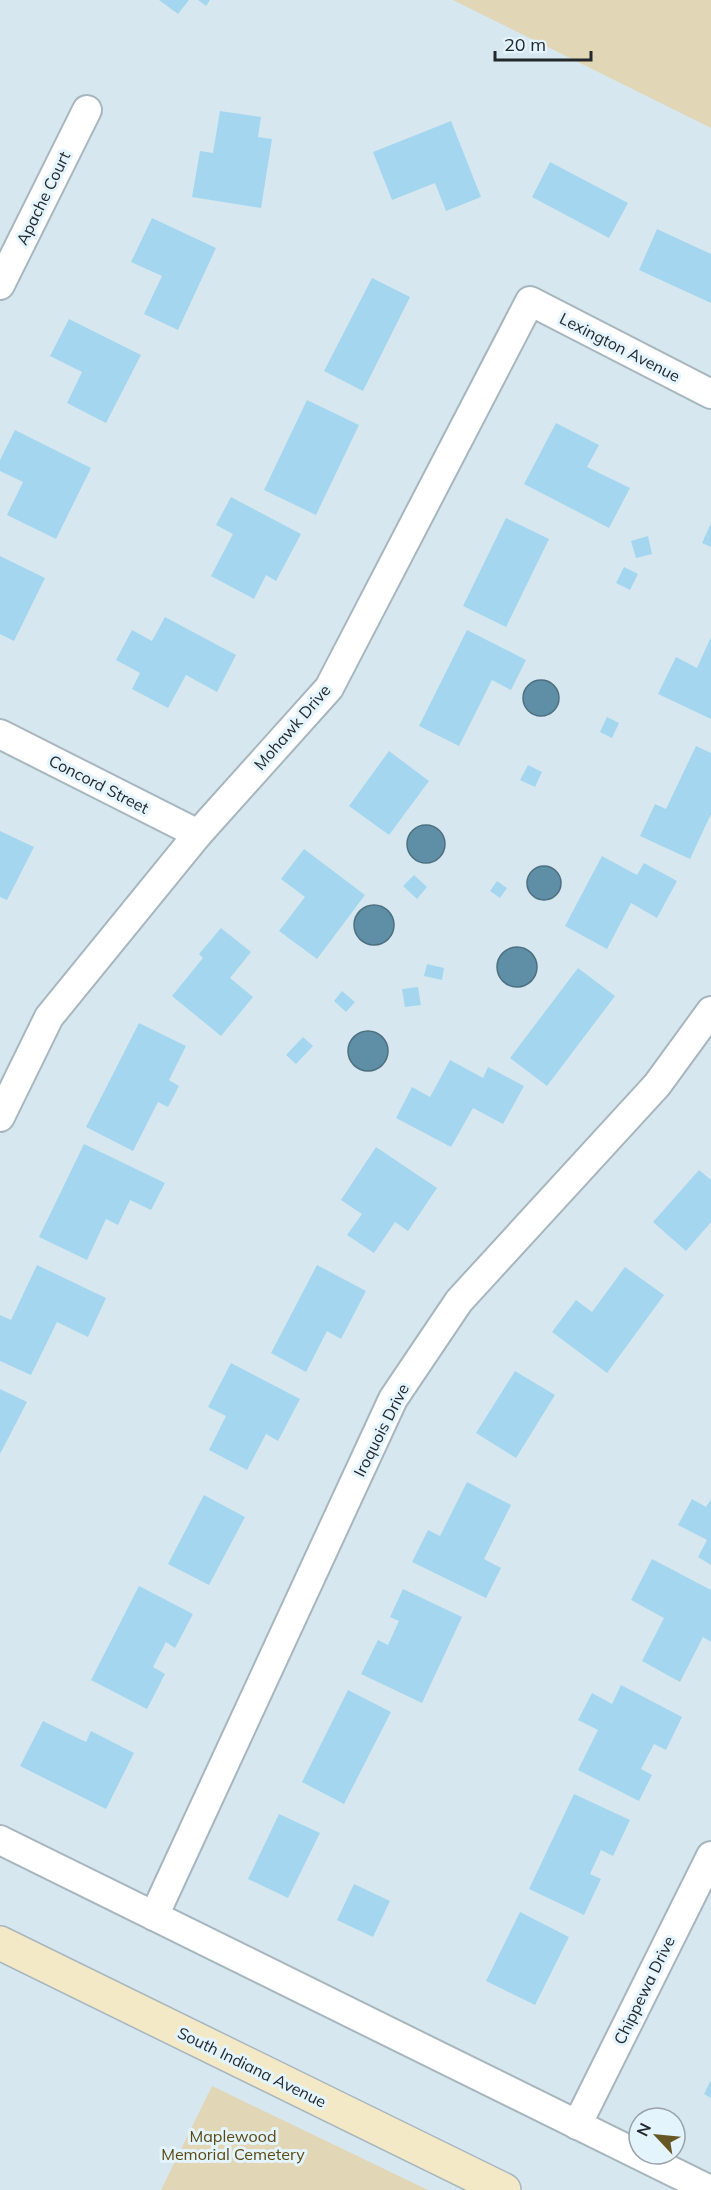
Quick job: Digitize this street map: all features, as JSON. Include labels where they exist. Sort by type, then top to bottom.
[{"type":"main road","name":"South Indiana Avenue","points":[[0,1943],[504,2190]]},
{"type":"street","name":"Apache Court","points":[[0,285],[87,110]]},
{"type":"street","name":"Lexington Avenue","points":[[530,301],[711,394]]},
{"type":"street","name":"Mohawk Drive","points":[[0,1117],[49,1017],[198,834],[329,688],[530,301]]},
{"type":"street","name":"Concord Street","points":[[0,734],[198,834]]},
{"type":"street","name":"Iroquois Drive","points":[[154,1916],[393,1399],[459,1301],[657,1084],[711,1011]]},
{"type":"street","points":[[0,1840],[710,2190]]},
{"type":"street","name":"Chippewa Drive","points":[[577,2125],[711,1856]]},
{"type":"green space","points":[[453,0],[711,0],[711,128]]},
{"type":"green space","name":"Maplewood Memorial Cemetery","points":[[212,2086],[428,2190],[161,2190]]},
{"type":"water","points":[[541,680],[554,685],[559,698],[554,711],[541,716],[528,711],[523,698],[528,685]]},
{"type":"water","points":[[426,825],[433,826],[439,831],[444,837],[444,851],[439,857],[433,862],[426,863],[419,862],[413,857],[408,851],[407,844],[408,837],[413,831],[419,826]]},
{"type":"water","points":[[544,866],[556,871],[561,883],[556,895],[544,900],[532,895],[527,883],[532,871]]},
{"type":"water","points":[[374,905],[388,911],[394,925],[388,939],[374,945],[360,939],[354,925],[360,911]]},
{"type":"water","points":[[517,947],[531,953],[537,967],[531,981],[517,987],[503,981],[497,967],[503,953]]},
{"type":"water","points":[[368,1031],[382,1037],[388,1051],[382,1065],[368,1071],[354,1065],[348,1051],[354,1037]]},
{"type":"building","points":[[159,0],[189,0],[178,14]]},
{"type":"building","points":[[198,0],[210,0],[206,6]]},
{"type":"building","points":[[220,111],[261,117],[258,137],[272,139],[261,208],[192,197],[200,151],[213,153]]},
{"type":"building","points":[[451,121],[481,197],[446,211],[435,183],[392,200],[373,152]]},
{"type":"building","points":[[550,162],[628,203],[609,238],[532,197]]},
{"type":"building","points":[[152,218],[216,248],[178,330],[144,314],[162,276],[131,262]]},
{"type":"building","points":[[657,229],[711,254],[711,303],[639,270]]},
{"type":"building","points":[[372,278],[410,297],[363,391],[324,371]]},
{"type":"building","points":[[69,319],[141,355],[106,423],[67,403],[82,372],[50,356]]},
{"type":"building","points":[[307,400],[359,425],[316,515],[264,490]]},
{"type":"building","points":[[556,423],[599,445],[587,467],[630,488],[609,528],[524,484]]},
{"type":"building","points":[[15,430],[91,468],[56,539],[7,515],[23,482],[0,471],[0,460]]},
{"type":"building","points":[[231,497],[301,534],[276,581],[266,575],[254,599],[211,576],[233,534],[216,525]]},
{"type":"building","points":[[506,518],[549,539],[506,627],[463,606]]},
{"type":"building","points":[[711,523],[711,547],[702,543]]},
{"type":"building","points":[[648,536],[652,554],[636,558],[631,541]]},
{"type":"building","points":[[0,556],[45,578],[14,641],[0,634]]},
{"type":"building","points":[[624,567],[638,574],[630,590],[616,583]]},
{"type":"building","points":[[165,617],[236,655],[217,692],[186,675],[168,708],[132,689],[140,673],[116,660],[132,630],[152,641]]},
{"type":"building","points":[[467,630],[526,660],[511,690],[492,680],[459,746],[419,726]]},
{"type":"building","points":[[711,637],[711,719],[658,694],[676,657],[697,668]]},
{"type":"building","points":[[607,717],[619,723],[612,738],[600,732]]},
{"type":"building","points":[[696,746],[711,753],[711,814],[690,859],[640,836],[655,804],[666,809]]},
{"type":"building","points":[[389,751],[429,781],[389,835],[349,806]]},
{"type":"building","points":[[528,765],[542,772],[535,787],[520,780]]},
{"type":"building","points":[[0,831],[34,847],[7,900],[0,897]]},
{"type":"building","points":[[304,849],[365,895],[317,959],[279,931],[305,897],[281,879]]},
{"type":"building","points":[[602,856],[637,875],[644,863],[677,881],[657,918],[631,903],[607,949],[565,926]]},
{"type":"building","points":[[414,875],[427,887],[417,899],[403,886]]},
{"type":"building","points":[[497,881],[507,888],[500,898],[490,891]]},
{"type":"building","points":[[221,928],[251,952],[230,978],[253,997],[221,1036],[172,996],[203,958],[199,954]]},
{"type":"building","points":[[427,964],[444,968],[442,980],[424,976]]},
{"type":"building","points":[[578,968],[615,996],[547,1086],[510,1058]]},
{"type":"building","points":[[418,987],[421,1005],[405,1007],[402,989]]},
{"type":"building","points":[[342,991],[355,1002],[346,1012],[334,1001]]},
{"type":"building","points":[[139,1023],[186,1046],[169,1080],[179,1086],[168,1107],[158,1102],[133,1151],[86,1127]]},
{"type":"building","points":[[303,1037],[313,1046],[296,1064],[286,1055]]},
{"type":"building","points":[[450,1060],[483,1078],[488,1067],[524,1086],[503,1124],[473,1108],[451,1147],[396,1118],[412,1087],[430,1097]]},
{"type":"building","points":[[84,1144],[165,1183],[151,1210],[130,1200],[118,1225],[106,1219],[87,1260],[39,1237]]},
{"type":"building","points":[[376,1147],[437,1188],[408,1231],[395,1222],[374,1253],[347,1235],[362,1214],[341,1200]]},
{"type":"building","points":[[699,1170],[711,1180],[711,1222],[686,1251],[653,1222]]},
{"type":"building","points":[[37,1265],[106,1298],[88,1337],[57,1322],[31,1375],[0,1361],[0,1315],[11,1320]]},
{"type":"building","points":[[317,1265],[366,1291],[341,1339],[327,1331],[306,1372],[271,1353]]},
{"type":"building","points":[[625,1267],[664,1295],[607,1373],[552,1332],[576,1300],[592,1312]]},
{"type":"building","points":[[231,1363],[300,1399],[278,1441],[266,1434],[247,1470],[209,1450],[226,1416],[208,1407]]},
{"type":"building","points":[[515,1371],[555,1395],[516,1458],[476,1433]]},
{"type":"building","points":[[0,1389],[27,1402],[0,1454]]},
{"type":"building","points":[[467,1482],[511,1505],[484,1559],[501,1568],[486,1598],[412,1562],[428,1530],[440,1536]]},
{"type":"building","points":[[204,1495],[245,1517],[209,1585],[168,1564]]},
{"type":"building","points":[[692,1499],[706,1507],[711,1499],[711,1565],[698,1557],[707,1540],[678,1525]]},
{"type":"building","points":[[652,1559],[711,1590],[711,1642],[703,1637],[680,1682],[642,1661],[664,1618],[631,1600]]},
{"type":"building","points":[[139,1586],[193,1614],[175,1648],[166,1642],[153,1667],[165,1674],[147,1709],[91,1680]]},
{"type":"building","points":[[403,1589],[462,1617],[422,1703],[361,1674],[378,1640],[388,1645],[399,1621],[390,1617]]},
{"type":"building","points":[[621,1685],[682,1717],[666,1750],[654,1744],[641,1769],[652,1775],[639,1801],[578,1770],[598,1730],[578,1720],[592,1693],[612,1704]]},
{"type":"building","points":[[348,1690],[391,1712],[344,1804],[302,1782]]},
{"type":"building","points":[[43,1721],[86,1742],[91,1731],[134,1753],[106,1809],[20,1766]]},
{"type":"building","points":[[574,1794],[630,1820],[613,1856],[601,1850],[590,1874],[601,1879],[584,1915],[529,1889]]},
{"type":"building","points":[[279,1814],[320,1833],[288,1898],[248,1879]]},
{"type":"building","points":[[354,1884],[390,1901],[373,1937],[337,1920]]},
{"type":"building","points":[[520,1912],[569,1937],[535,2005],[486,1981]]},
{"type":"building","points":[[711,2080],[711,2098],[704,2094]]}]
